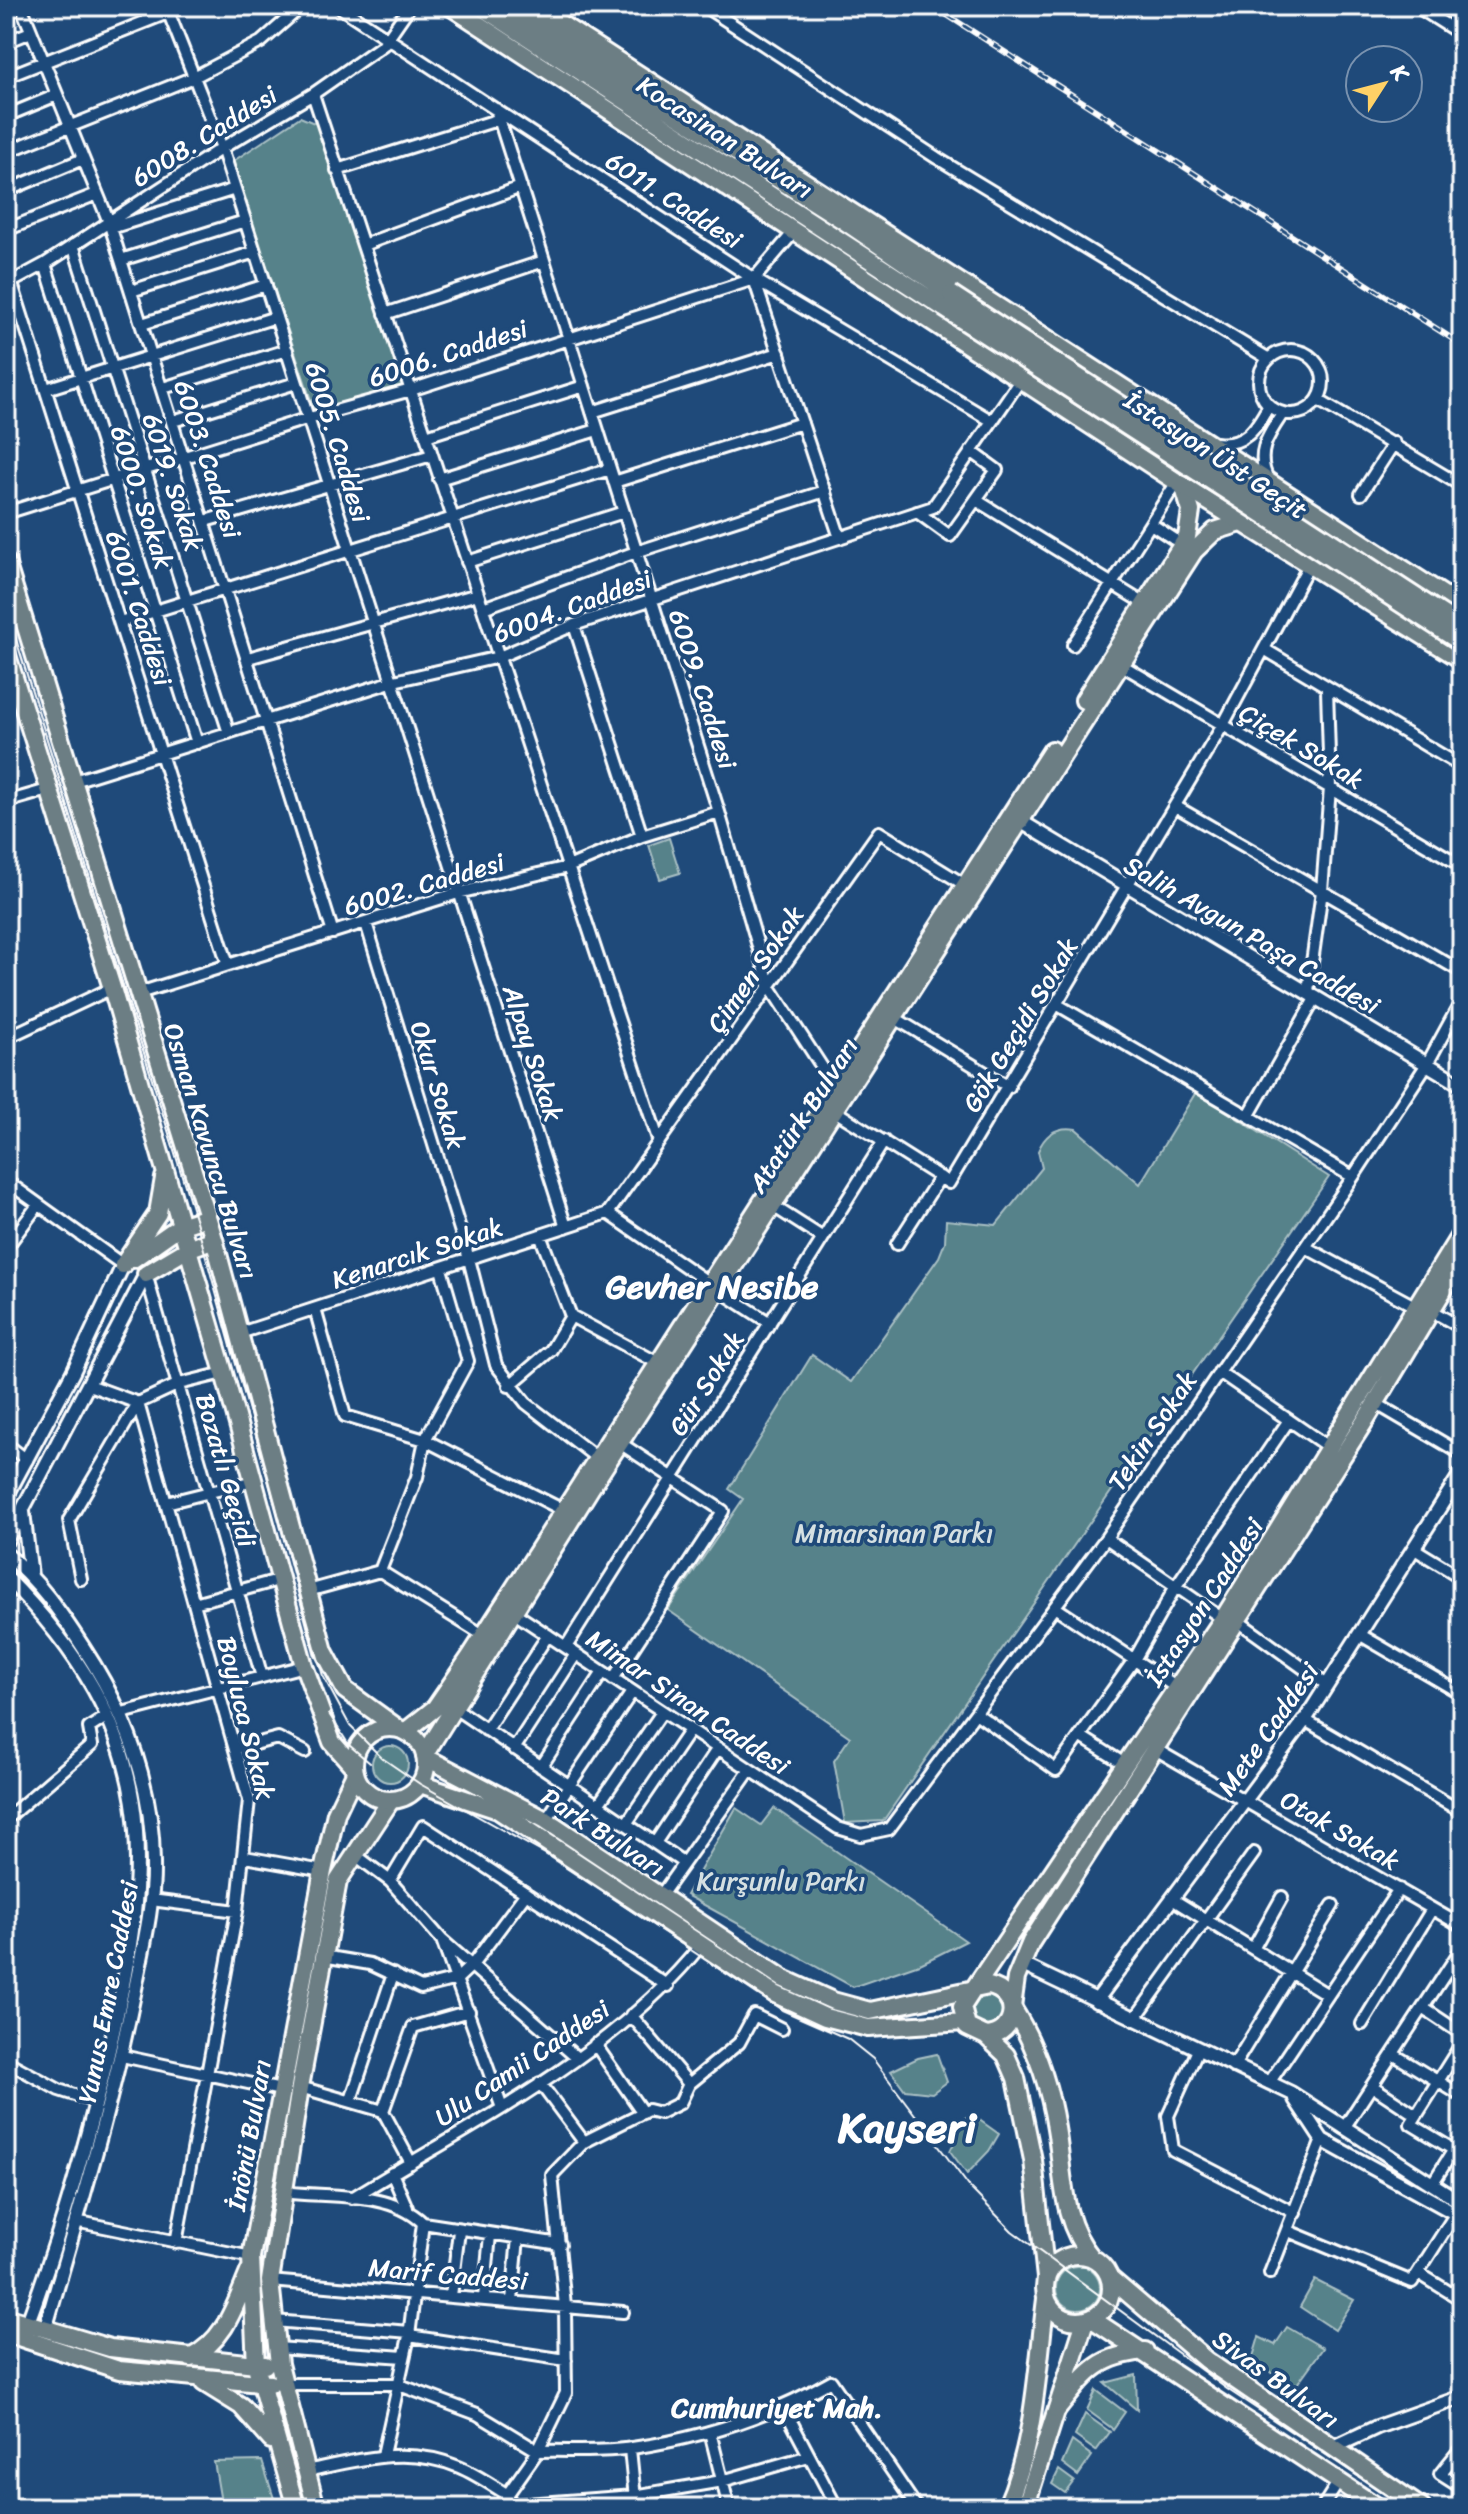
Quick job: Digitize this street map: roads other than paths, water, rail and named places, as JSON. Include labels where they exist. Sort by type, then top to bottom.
[{"type":"main road","points":[[450,6],[1180,484],[1462,660]]},
{"type":"main road","name":"Kocasinan Bulvarı","points":[[480,6],[948,301]]},
{"type":"main road","name":"Kocasinan Bulvarı","points":[[505,6],[841,219],[948,301]]},
{"type":"main road","points":[[533,6],[1462,607]]},
{"type":"main road","name":"İstasyon Üst Geçit","points":[[948,301],[1462,627]]},
{"type":"main road","name":"İstasyon Üst Geçit","points":[[948,301],[1462,643]]},
{"type":"main road","points":[[1136,454],[1154,456],[1167,447],[1172,431],[1165,414]]},
{"type":"main road","name":"Atatürk Bulvarı","points":[[425,1756],[620,1443],[835,1087],[1183,545],[1191,520],[1174,473],[1177,452],[1189,441],[1205,440]]},
{"type":"main road","name":"Atatürk Bulvarı","points":[[402,1730],[435,1708],[658,1363],[773,1206],[1200,543],[1215,531],[1241,523],[1257,524],[1271,515],[1276,498],[1270,482]]},
{"type":"main road","points":[[1287,551],[1276,533],[1279,518],[1292,507],[1308,507]]},
{"type":"main road","name":"Osman Kavuncu Bulvarı","points":[[6,562],[214,1239],[332,1671],[345,1690],[402,1730]]},
{"type":"main road","name":"Osman Kavuncu Bulvarı","points":[[6,652],[10,681],[51,789],[112,988],[224,1373],[304,1666],[332,1742],[354,1770]]},
{"type":"main road","points":[[123,1265],[158,1213],[164,1170]]},
{"type":"main road","points":[[123,1265],[180,1226],[207,1217]]},
{"type":"main road","name":"İstasyon Caddesi","points":[[973,1990],[1177,1688],[1230,1620],[1375,1403],[1462,1232]]},
{"type":"main road","points":[[146,1274],[188,1249],[214,1239]]},
{"type":"main road","name":"İstasyon Caddesi","points":[[1012,2007],[1021,1964],[1031,1942],[1155,1749],[1331,1449],[1462,1259]]},
{"type":"main road","points":[[376,1730],[402,1730],[418,1741],[425,1756],[420,1784],[410,1794],[391,1800],[367,1792],[354,1770],[356,1751],[364,1738],[376,1730]]},
{"type":"main road","name":"Park Bulvarı","points":[[425,1756],[546,1820],[784,1979],[833,2001],[870,2011],[973,1990]]},
{"type":"main road","name":"İnönü Bulvarı","points":[[296,2508],[256,2366],[252,2261],[323,1871],[336,1813],[354,1770]]},
{"type":"main road","name":"Park Bulvarı","points":[[420,1784],[498,1810],[775,1994],[825,2017],[868,2028],[965,2022]]},
{"type":"main road","name":"İnönü Bulvarı","points":[[316,2508],[283,2384],[270,2281],[282,2192],[338,1881],[391,1800]]},
{"type":"main road","points":[[1006,2508],[1016,2485],[1029,2435],[1046,2278],[1033,2160],[1016,2078],[1006,2055],[986,2036],[971,2030],[965,2022],[962,2007],[973,1990],[995,1987],[1004,1992],[1034,2043],[1056,2126],[1068,2215],[1092,2258]]},
{"type":"main road","points":[[986,2036],[1006,2028],[1012,2007]]},
{"type":"main road","points":[[1025,2508],[1089,2320],[1108,2305],[1110,2278],[1103,2266],[1092,2258],[1078,2255],[1065,2258],[1053,2266],[1046,2278]]},
{"type":"main road","points":[[190,2358],[206,2349],[224,2329],[252,2261]]},
{"type":"main road","name":"Sivas Bulvarı","points":[[1110,2278],[1206,2360],[1422,2508]]},
{"type":"main road","points":[[1046,2299],[1065,2319],[1089,2320]]},
{"type":"main road","points":[[6,2317],[110,2348],[256,2366],[278,2356]]},
{"type":"main road","name":"Sivas Bulvarı","points":[[1089,2320],[1145,2351],[1379,2508]]},
{"type":"main road","points":[[6,2333],[119,2370],[195,2379],[283,2384]]},
{"type":"main road","points":[[1057,2410],[1099,2363],[1116,2355],[1145,2351]]},
{"type":"main road","points":[[195,2379],[241,2406],[260,2425],[280,2455]]},
{"type":"street","name":"6003. Caddesi","points":[[21,6],[110,225],[333,933]]},
{"type":"street","points":[[6,77],[168,9],[185,6]]},
{"type":"street","points":[[6,152],[194,77],[261,42],[302,6]]},
{"type":"street","name":"6011. Caddesi","points":[[338,6],[498,114],[754,279],[992,421]]},
{"type":"street","name":"6008. Caddesi","points":[[9,284],[110,225],[222,148],[313,94],[389,38],[410,6]]},
{"type":"street","points":[[704,6],[937,158],[1269,359]]},
{"type":"street","points":[[1416,6],[1462,35]]},
{"type":"street","name":"6005. Caddesi","points":[[168,9],[222,148],[326,484],[394,681],[458,893]]},
{"type":"street","points":[[6,42],[31,32]]},
{"type":"street","points":[[313,94],[659,1142]]},
{"type":"street","points":[[6,116],[57,95]]},
{"type":"street","points":[[337,170],[498,114]]},
{"type":"street","name":"6009. Caddesi","points":[[498,114],[719,812],[770,987],[813,1059],[835,1087]]},
{"type":"street","points":[[6,191],[83,159]]},
{"type":"street","points":[[363,245],[521,187]]},
{"type":"street","points":[[110,225],[235,189]]},
{"type":"street","points":[[6,230],[97,194]]},
{"type":"street","points":[[121,260],[245,221]]},
{"type":"street","points":[[793,233],[754,279],[840,538]]},
{"type":"street","name":"6019. Sokak","points":[[73,245],[229,733]]},
{"type":"street","points":[[131,291],[255,252]]},
{"type":"street","points":[[385,314],[544,261]]},
{"type":"street","name":"6000. Sokak","points":[[45,264],[197,743]]},
{"type":"street","name":"6001. Caddesi","points":[[6,265],[9,284],[79,491],[228,965]]},
{"type":"street","name":"6006. Caddesi","points":[[6,513],[306,419],[411,390],[754,279]]},
{"type":"street","points":[[142,324],[266,285]]},
{"type":"street","points":[[46,389],[276,317]]},
{"type":"street","points":[[163,388],[287,350]]},
{"type":"street","points":[[1287,350],[1312,357],[1322,374],[1318,400],[1303,412],[1283,413],[1269,405],[1259,382],[1269,359],[1287,350]]},
{"type":"street","points":[[592,412],[779,353]]},
{"type":"street","name":"6004. Caddesi","points":[[74,781],[394,681],[499,657],[574,625],[933,507],[1021,379]]},
{"type":"street","points":[[173,421],[296,383]]},
{"type":"street","points":[[426,436],[584,386]]},
{"type":"street","points":[[1318,400],[1462,486]]},
{"type":"street","points":[[1205,440],[1224,444],[1246,438],[1257,428],[1269,405]]},
{"type":"street","points":[[1270,482],[1262,465],[1263,445],[1283,413]]},
{"type":"street","points":[[614,482],[802,423]]},
{"type":"street","points":[[439,479],[597,430]]},
{"type":"street","points":[[1361,494],[1394,443]]},
{"type":"street","points":[[917,512],[950,536],[997,470],[971,451]]},
{"type":"street","points":[[205,521],[432,455]]},
{"type":"street","points":[[120,622],[610,469]]},
{"type":"street","points":[[1073,645],[1180,484]]},
{"type":"street","points":[[483,608],[636,552],[825,491]]},
{"type":"street","points":[[976,500],[1145,604]]},
{"type":"street","points":[[467,562],[624,512]]},
{"type":"street","points":[[1151,524],[1183,545]]},
{"type":"street","points":[[1462,559],[1462,578]]},
{"type":"street","name":"Gök Geçidi Sokak","points":[[897,1244],[1009,1087],[1223,725],[1309,565]]},
{"type":"street","points":[[248,658],[478,594]]},
{"type":"street","points":[[574,625],[642,836]]},
{"type":"street","points":[[1264,649],[1462,767]]},
{"type":"street","name":"Çiçek Sokak","points":[[1120,664],[1462,866]]},
{"type":"street","points":[[1249,1115],[1312,994],[1330,788],[1327,689]]},
{"type":"street","points":[[6,802],[51,789]]},
{"type":"street","points":[[1175,806],[1462,972]]},
{"type":"street","name":"6002. Caddesi","points":[[139,993],[458,893],[568,867],[642,836],[719,812]]},
{"type":"street","name":"Salih Avgun Paşa Caddesi","points":[[1020,821],[1127,888],[1312,994],[1462,1085]]},
{"type":"street","name":"Çimen Sokak","points":[[608,1213],[879,832],[965,885]]},
{"type":"street","name":"Alpay Sokak","points":[[458,893],[566,1227]]},
{"type":"street","name":"Okur Sokak","points":[[366,923],[469,1259],[496,1365],[509,1386]]},
{"type":"street","points":[[6,1038],[112,988]]},
{"type":"street","name":"Tekin Sokak","points":[[838,1828],[869,1835],[895,1825],[1106,1538],[1353,1177],[1427,1064],[1462,1000]]},
{"type":"street","points":[[1058,1005],[1353,1177]]},
{"type":"street","points":[[895,1018],[1009,1087]]},
{"type":"street","points":[[835,1111],[945,1180]]},
{"type":"street","name":"Gür Sokak","points":[[566,1647],[884,1141]]},
{"type":"street","points":[[6,1181],[123,1265],[6,1497]]},
{"type":"street","points":[[6,1248],[38,1205]]},
{"type":"street","points":[[773,1206],[823,1238]]},
{"type":"street","points":[[608,1213],[770,1323]]},
{"type":"street","name":"Kenarcık Sokak","points":[[240,1333],[608,1213]]},
{"type":"street","points":[[540,1235],[571,1316],[658,1363]]},
{"type":"street","points":[[1305,1247],[1462,1328]]},
{"type":"street","points":[[380,1571],[417,1477],[425,1440],[468,1361],[441,1269]]},
{"type":"street","points":[[6,1541],[146,1274]]},
{"type":"street","name":"Bozatlı Geçidi","points":[[146,1274],[262,1677]]},
{"type":"street","points":[[315,1309],[345,1416],[425,1440],[563,1510]]},
{"type":"street","points":[[571,1316],[551,1350],[509,1386],[597,1458]]},
{"type":"street","points":[[1219,1372],[1331,1449]]},
{"type":"street","points":[[81,1579],[69,1520],[138,1403],[179,1384],[224,1373]]},
{"type":"street","points":[[89,1385],[138,1403]]},
{"type":"street","name":"Boyluca Sokak","points":[[138,1403],[249,1800],[237,1911],[176,2243]]},
{"type":"street","points":[[1375,1403],[1462,1454]]},
{"type":"street","points":[[977,1714],[1056,1770],[1134,1660],[1176,1586],[1289,1420]]},
{"type":"street","points":[[541,1767],[723,1511],[620,1443]]},
{"type":"street","points":[[6,1444],[27,1460]]},
{"type":"street","name":"Mete Caddesi","points":[[1096,2001],[1305,1720],[1462,1472]]},
{"type":"street","points":[[166,1503],[254,1481]]},
{"type":"street","points":[[23,1512],[31,1576]]},
{"type":"street","points":[[1106,1538],[1327,1685]]},
{"type":"street","points":[[1413,1548],[1462,1578]]},
{"type":"street","name":"Yunus Emre Caddesi","points":[[6,1554],[31,1576],[75,1633],[122,1713],[148,1809],[154,1865],[151,1900],[122,2056],[45,2330]]},
{"type":"street","points":[[308,1591],[380,1571],[483,1635]]},
{"type":"street","name":"Yunus Emre Caddesi","points":[[6,1577],[65,1642],[106,1717],[134,1804],[139,1863],[128,1970],[66,2213],[27,2325]]},
{"type":"street","points":[[194,1603],[282,1579]]},
{"type":"street","points":[[6,1595],[23,1595]]},
{"type":"street","points":[[1056,1608],[1177,1688]]},
{"type":"street","name":"Mimar Sinan Caddesi","points":[[513,1612],[838,1828]]},
{"type":"street","points":[[1359,1634],[1462,1694]]},
{"type":"street","points":[[486,1730],[548,1635]]},
{"type":"street","points":[[514,1749],[576,1654]]},
{"type":"street","points":[[122,1713],[304,1666]]},
{"type":"street","points":[[546,1820],[632,1692]]},
{"type":"street","points":[[453,1707],[684,1863]]},
{"type":"street","points":[[598,1805],[662,1712]]},
{"type":"street","points":[[7,1815],[92,1745],[89,1728],[106,1717]]},
{"type":"street","points":[[1305,1720],[1462,1812]]},
{"type":"street","points":[[626,1824],[690,1730]]},
{"type":"street","points":[[1080,1736],[1126,1765]]},
{"type":"street","points":[[235,1749],[278,1738],[305,1752]]},
{"type":"street","points":[[655,1843],[718,1748]]},
{"type":"street","name":"Otak Sokak","points":[[1155,1749],[1462,1926]]},
{"type":"street","points":[[659,1898],[750,1770]]},
{"type":"street","points":[[390,1881],[423,1826],[668,1986]]},
{"type":"street","points":[[1134,2020],[1254,1853]]},
{"type":"street","points":[[354,1854],[390,1881],[442,1940],[577,2058]]},
{"type":"street","points":[[245,1857],[323,1871]]},
{"type":"street","points":[[1269,2083],[1399,1889]]},
{"type":"street","points":[[323,1956],[370,1964],[421,1988],[457,1979],[473,1964],[526,1893]]},
{"type":"street","points":[[1253,1949],[1282,1897]]},
{"type":"street","points":[[1172,1899],[1328,1995]]},
{"type":"street","points":[[151,1900],[237,1911]]},
{"type":"street","points":[[1233,2067],[1333,1905]]},
{"type":"street","points":[[1362,2024],[1432,1909]]},
{"type":"street","points":[[442,1940],[502,2108]]},
{"type":"street","name":"Ulu Camii Caddesi","points":[[352,2198],[502,2108],[577,2058],[668,1986],[701,1945]]},
{"type":"street","points":[[1344,2128],[1462,1948]]},
{"type":"street","points":[[1021,1964],[1291,2093],[1432,2184],[1460,2211]]},
{"type":"street","points":[[351,2100],[393,1974]]},
{"type":"street","points":[[1423,2008],[1462,2034]]},
{"type":"street","points":[[383,2111],[413,2027],[469,2011]]},
{"type":"street","points":[[631,2015],[689,2084]]},
{"type":"street","points":[[499,2507],[538,2451],[566,2393],[565,2306],[552,2175],[584,2142],[643,2113],[660,2113],[680,2103],[689,2084],[739,2043],[754,2015],[782,2029]]},
{"type":"street","points":[[1454,2150],[1411,2124],[1462,2043]]},
{"type":"street","points":[[595,2044],[643,2113]]},
{"type":"street","points":[[1198,2050],[1168,2116],[1173,2150],[1295,2213]]},
{"type":"street","points":[[1393,2054],[1462,2096]]},
{"type":"street","points":[[122,2056],[281,2090]]},
{"type":"street","points":[[6,2061],[59,2090],[96,2102]]},
{"type":"street","points":[[540,2083],[584,2142]]},
{"type":"street","points":[[1372,2086],[1416,2115]]},
{"type":"street","points":[[300,2087],[383,2111],[411,2163]]},
{"type":"street","points":[[1291,2093],[1322,2140],[1460,2211]]},
{"type":"street","points":[[1432,2184],[1462,2137]]},
{"type":"street","points":[[1270,2273],[1322,2140]]},
{"type":"street","points":[[392,2173],[407,2208],[423,2223],[459,2231],[560,2244]]},
{"type":"street","points":[[282,2192],[352,2198],[407,2208]]},
{"type":"street","points":[[1288,2231],[1412,2282],[1460,2211]]},
{"type":"street","points":[[75,2221],[252,2261]]},
{"type":"street","points":[[383,2455],[410,2334],[423,2223]]},
{"type":"street","points":[[451,2296],[459,2231]]},
{"type":"street","points":[[484,2298],[490,2235]]},
{"type":"street","points":[[512,2301],[518,2238]]},
{"type":"street","points":[[1420,2274],[1460,2295]]},
{"type":"street","name":"Marif Caddesi","points":[[270,2281],[623,2312]]},
{"type":"street","points":[[274,2321],[410,2334],[566,2360]]},
{"type":"street","points":[[278,2356],[404,2357]]},
{"type":"street","points":[[283,2384],[397,2384],[477,2414],[538,2451],[630,2449],[710,2432],[784,2408],[831,2381],[917,2508]]},
{"type":"street","points":[[1332,2448],[1377,2427],[1462,2397]]},
{"type":"street","points":[[784,2408],[832,2507]]},
{"type":"street","points":[[710,2432],[729,2508]]},
{"type":"street","points":[[1462,2447],[1440,2474],[1462,2488]]},
{"type":"street","points":[[630,2449],[635,2502]]},
{"type":"street","points":[[306,2471],[383,2455],[411,2455],[459,2467],[508,2495]]},
{"type":"street","points":[[499,2507],[635,2502],[809,2456]]},
{"type":"street","points":[[1322,2508],[1339,2481]]},
{"type":"tram line","points":[[6,607],[196,1221],[323,1676],[350,1726],[382,1758],[420,1784],[545,1854],[782,2010],[848,2039],[873,2059],[971,2189],[1012,2231],[1227,2389],[1406,2508]]},
{"type":"tram line","points":[[329,1714],[349,1745],[370,1763]]},
{"type":"railway","points":[[933,6],[1462,345]]},
{"type":"district","name":"Gevher Nesibe","points":[[712,1287]]},
{"type":"district","name":"Kayseri","points":[[907,2128]]},
{"type":"district","name":"Cumhuriyet Mah.","points":[[777,2407]]},
{"type":"park label","name":"Mimarsinan Parkı","points":[[894,1533]]},
{"type":"park label","name":"Kurşunlu Parkı","points":[[781,1881]]}]
